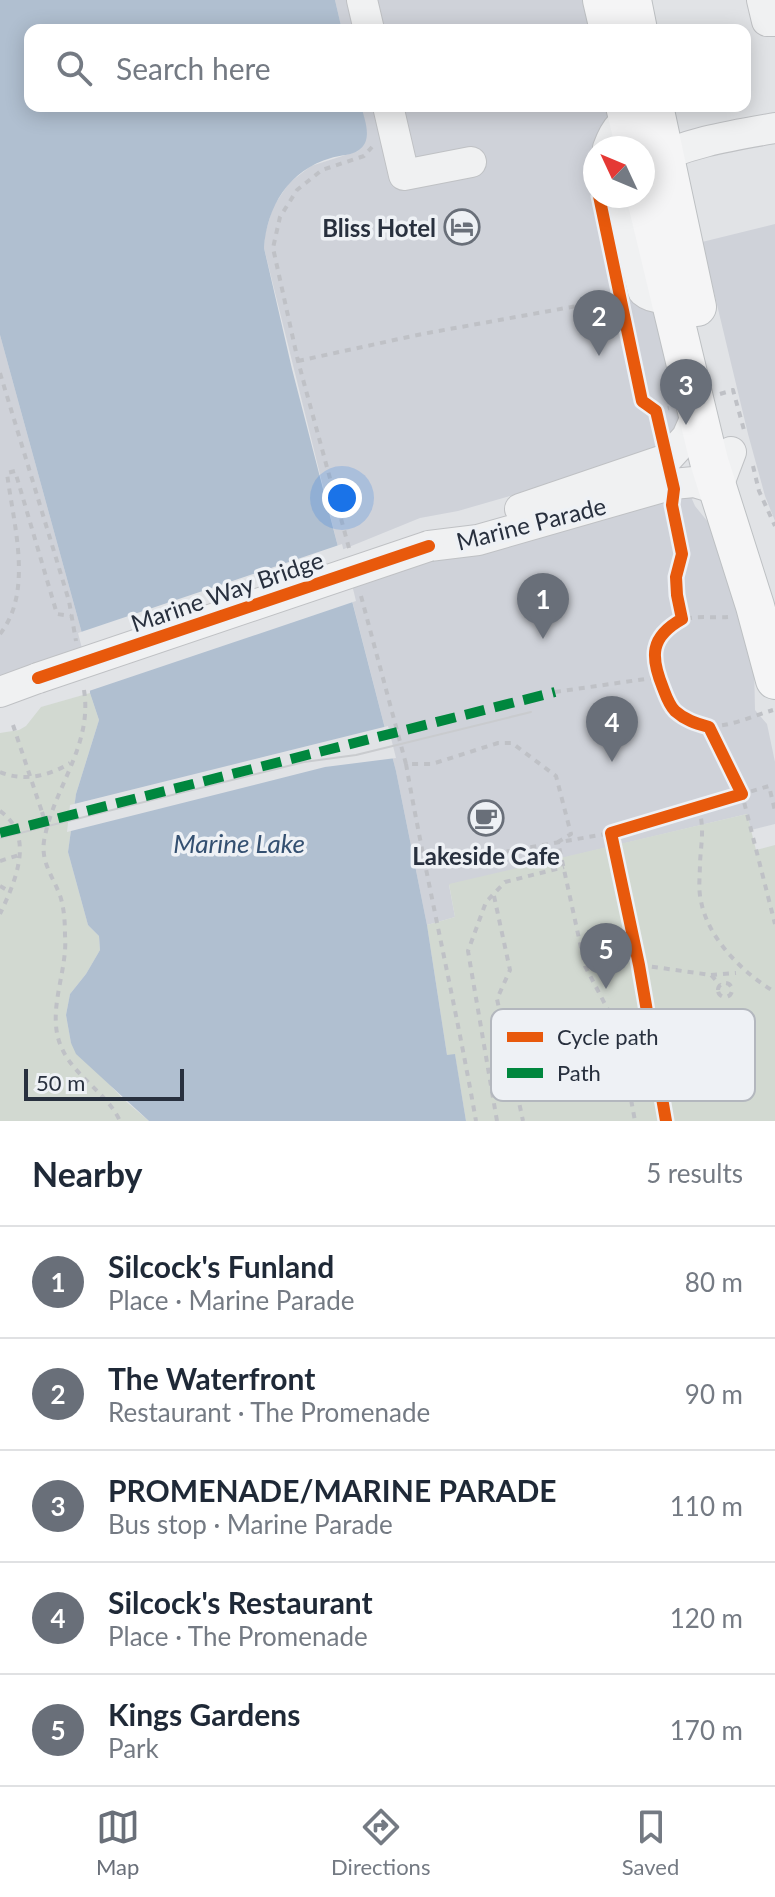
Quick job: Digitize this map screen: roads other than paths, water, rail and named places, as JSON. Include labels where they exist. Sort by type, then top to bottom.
[{"type":"main road","points":[[639,132],[669,293],[698,412],[775,588]]},
{"type":"main road","points":[[643,208],[642,236],[669,293],[724,469],[773,661]]},
{"type":"street","points":[[362,0],[368,24]]},
{"type":"street","points":[[762,0],[767,21],[775,21]]},
{"type":"street","points":[[389,112],[404,175],[471,162]]},
{"type":"street","points":[[639,132],[702,141],[775,128]]},
{"type":"street","points":[[627,208],[642,236]]},
{"type":"street","name":"Marine Parade","points":[[429,546],[511,512],[667,459],[687,437],[698,412]]},
{"type":"street","name":"Marine Parade","points":[[511,512],[550,509],[724,469]]},
{"type":"street","name":"Marine Parade","points":[[429,546],[478,540],[673,484],[694,482],[724,469]]},
{"type":"street","name":"Marine Way Bridge","points":[[0,692],[429,546]]},
{"type":"water","name":"Marine Lake","points":[[0,0],[335,0],[341,24],[24,24],[24,112],[363,112],[367,129],[365,143],[355,152],[316,164],[292,181],[275,204],[264,248],[292,369],[396,771],[427,925],[447,1055],[455,1054],[466,1121],[149,1121],[76,1054],[66,1015],[70,994],[100,950],[99,936],[88,925],[68,852],[76,794],[99,720],[90,693],[89,659],[0,335]]},
{"type":"tram line","points":[[0,838],[304,762],[356,755],[531,712]]},
{"type":"place","name":"Bliss Hotel","points":[[462,227]]},
{"type":"place","name":"The Waterfront","points":[[599,356]]},
{"type":"place","name":"PROMENADE/MARINE PARADE","points":[[686,425]]},
{"type":"place","name":"Silcock's Funland","points":[[543,639]]},
{"type":"place","name":"Silcock's Restaurant","points":[[612,762]]},
{"type":"place","name":"Lakeside Cafe","points":[[486,818]]},
{"type":"place","name":"Kings Gardens","points":[[606,989]]}]
